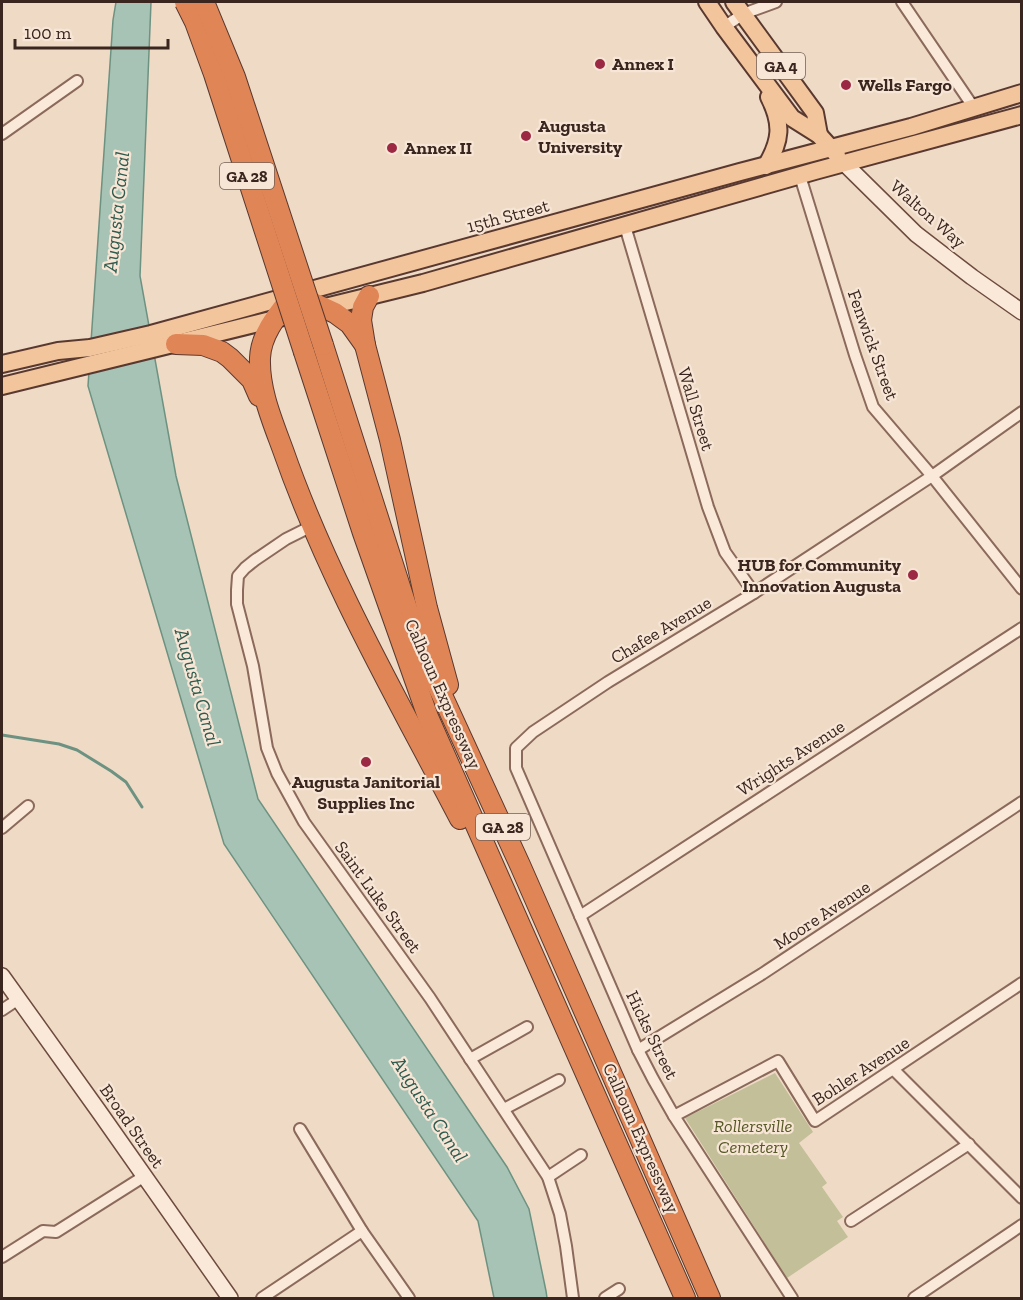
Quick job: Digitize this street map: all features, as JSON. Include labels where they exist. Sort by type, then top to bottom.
[{"type":"highway","name":"Calhoun Expressway","points":[[185,2],[195,22],[214,74],[363,533],[428,717],[685,1299]]},
{"type":"highway","name":"Calhoun Expressway","points":[[204,2],[235,77],[418,644],[520,865],[710,1299]]},
{"type":"highway","points":[[365,345],[350,324],[335,313],[294,294],[267,330],[261,348],[261,384],[290,470],[336,580],[550,992]]},
{"type":"highway","points":[[369,296],[363,307],[361,320],[365,345],[390,440],[427,608],[471,759]]},
{"type":"highway","points":[[176,344],[203,345],[219,350],[230,358],[252,380],[270,414]]},
{"type":"highway","points":[[645,1149],[718,1299]]},
{"type":"highway","points":[[660,1240],[678,1299]]},
{"type":"main road","name":"Walton Way","points":[[707,2],[792,118],[819,135],[916,234],[1022,312]]},
{"type":"main road","name":"Walton Way","points":[[738,8],[815,113],[819,135]]},
{"type":"main road","points":[[752,65],[776,110],[779,137],[766,166]]},
{"type":"main road","name":"15th Street","points":[[2,386],[90,357],[152,342],[294,294],[766,166],[1022,93]]},
{"type":"main road","name":"15th Street","points":[[152,342],[176,344],[423,283],[844,163],[1022,115]]},
{"type":"main road","name":"15th Street","points":[[2,364],[58,351],[90,357]]},
{"type":"main road","name":"Broad Street","points":[[2,976],[230,1299]]},
{"type":"street","points":[[724,27],[738,8],[776,2]]},
{"type":"street","points":[[902,2],[974,108]]},
{"type":"street","points":[[2,134],[77,81]]},
{"type":"street","name":"Fenwick Street","points":[[800,176],[873,407],[932,476],[1022,589]]},
{"type":"street","name":"Wall Street","points":[[625,226],[708,507],[725,552],[754,593]]},
{"type":"street","name":"Chafee Avenue","points":[[516,768],[516,748],[533,732],[608,682],[754,593],[932,476],[1022,412]]},
{"type":"street","name":"Saint Luke Street","points":[[312,526],[286,539],[255,560],[238,576],[237,604],[253,666],[267,748],[277,773],[304,822],[430,998],[548,1177],[560,1214],[573,1299]]},
{"type":"street","name":"Wrights Avenue","points":[[580,916],[1022,628]]},
{"type":"street","name":"Hicks Street","points":[[516,768],[638,1050],[674,1116],[792,1299]]},
{"type":"street","name":"Moore Avenue","points":[[638,1050],[762,974],[1022,802]]},
{"type":"street","points":[[2,828],[28,806]]},
{"type":"street","name":"Bohler Avenue","points":[[674,1116],[778,1061],[815,1121],[1022,984]]},
{"type":"street","points":[[2,1010],[17,1000]]},
{"type":"street","points":[[470,1059],[527,1027]]},
{"type":"street","points":[[894,1070],[1022,1198]]},
{"type":"street","points":[[504,1109],[559,1080]]},
{"type":"street","points":[[300,1129],[362,1231],[409,1299]]},
{"type":"street","points":[[851,1221],[969,1144]]},
{"type":"street","points":[[548,1177],[580,1155]]},
{"type":"street","points":[[2,1257],[43,1231],[56,1232],[143,1177]]},
{"type":"street","points":[[914,1299],[1022,1225]]},
{"type":"street","points":[[262,1299],[362,1231]]},
{"type":"street","points":[[605,1299],[619,1289]]},
{"type":"green space","name":"Rollersville Cemetery","points":[[775,1073],[813,1132],[799,1143],[827,1183],[822,1187],[843,1217],[837,1221],[848,1237],[787,1278],[685,1118]]},
{"type":"water","name":"Augusta Canal","points":[[116,2],[151,2],[140,276],[176,476],[258,799],[507,1167],[529,1209],[547,1298],[494,1298],[478,1221],[224,844],[88,386]]},
{"type":"waterway","points":[[2,735],[59,744],[77,750],[126,782],[142,807]]},
{"type":"place","name":"Annex I","points":[[600,64]]},
{"type":"place","name":"Wells Fargo","points":[[846,85]]},
{"type":"place","name":"Augusta University","points":[[526,136]]},
{"type":"place","name":"Annex II","points":[[392,148]]},
{"type":"place","name":"HUB for Community Innovation Augusta","points":[[913,575]]},
{"type":"place","name":"Augusta Janitorial Supplies Inc","points":[[366,762]]}]
